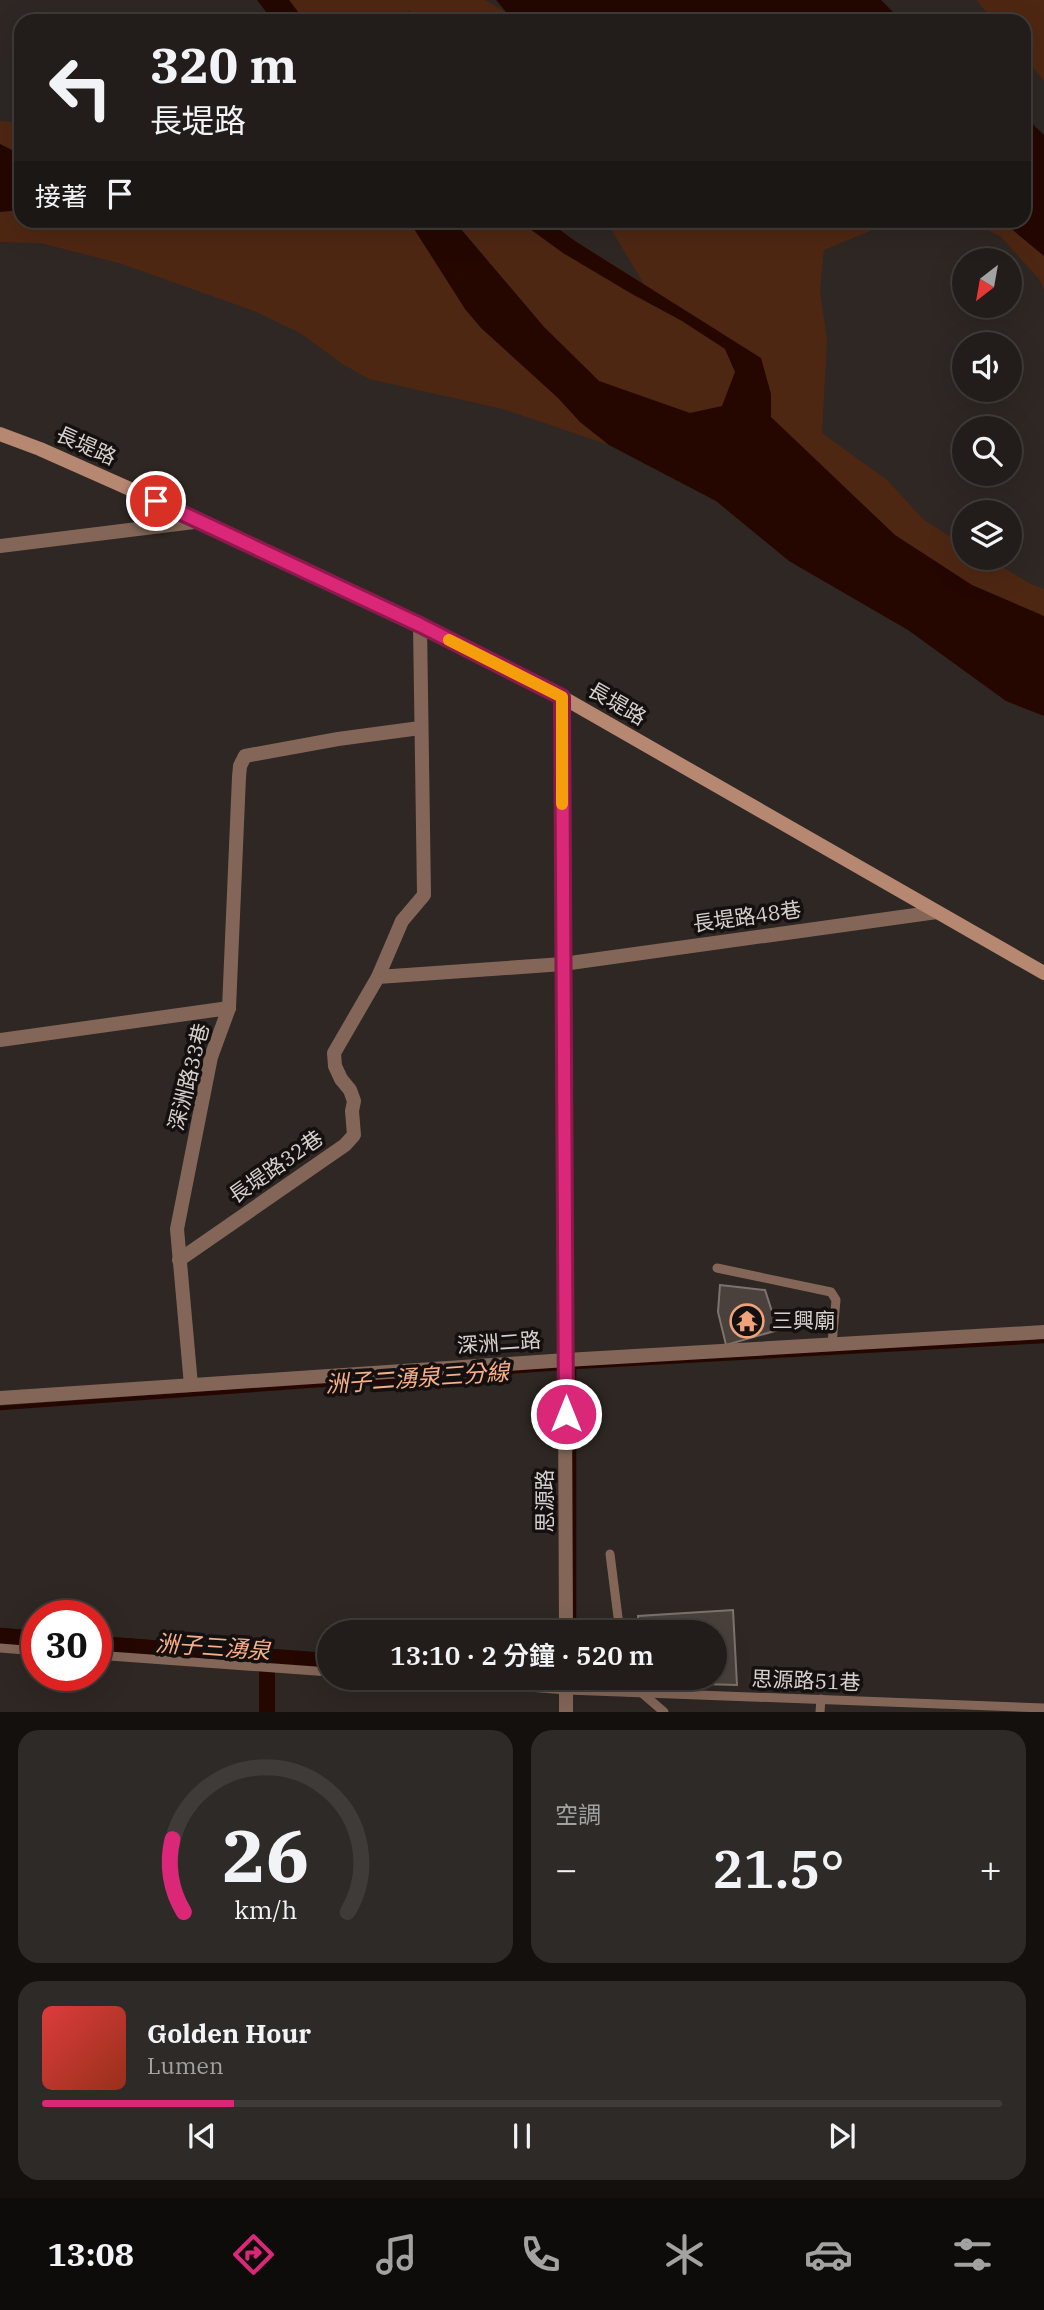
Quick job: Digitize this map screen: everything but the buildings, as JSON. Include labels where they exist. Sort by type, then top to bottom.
[{"type":"street","name":"長堤路","points":[[0,434],[202,521],[420,625],[562,697],[1044,972]]},
{"type":"street","points":[[0,546],[202,521]]},
{"type":"street","name":"長堤路32巷","points":[[179,1260],[345,1145],[354,1135],[354,1101],[335,1066],[334,1053],[378,977],[402,922],[424,895],[420,625]]},
{"type":"street","name":"思源路","points":[[562,697],[566,1620]]},
{"type":"street","points":[[229,1008],[239,777],[245,756],[420,728]]},
{"type":"street","name":"長堤路48巷","points":[[563,964],[937,912]]},
{"type":"street","points":[[378,977],[563,964]]},
{"type":"street","name":"深洲路33巷","points":[[0,1040],[229,1008],[211,1058],[177,1229],[191,1385]]},
{"type":"street","name":"深洲二路","points":[[0,1398],[566,1360],[1044,1332]]},
{"type":"street","points":[[566,1690],[566,1712]]},
{"type":"lane","points":[[717,1268],[831,1292],[836,1300],[832,1344]]},
{"type":"lane","points":[[610,1554],[618,1620]]},
{"type":"lane","points":[[0,1648],[21,1650]]},
{"type":"lane","points":[[112,1656],[317,1671]]},
{"type":"lane","name":"思源路51巷","points":[[612,1690],[1044,1708]]},
{"type":"lane","points":[[642,1693],[664,1712]]},
{"type":"lane","points":[[820,1712],[821,1699]]},
{"type":"shaded area","points":[[257,0],[289,0],[300,14],[268,14]]},
{"type":"shaded area","points":[[289,0],[485,0],[508,14],[413,14],[408,10],[408,14],[300,14]]},
{"type":"shaded area","points":[[496,0],[881,0],[895,14],[510,14]]},
{"type":"shaded area","points":[[976,0],[1044,0],[1044,81],[1031,65],[1031,14],[988,14]]},
{"type":"shaded area","points":[[0,121],[13,122],[14,228],[432,228],[580,422],[609,445],[503,409],[369,379],[344,365],[300,333],[254,311],[119,263],[40,243],[0,242]]},
{"type":"shaded area","points":[[1031,123],[1044,135],[1044,256],[1010,228],[1031,228]]},
{"type":"shaded area","points":[[0,144],[14,151],[14,211],[0,212]]},
{"type":"shaded area","points":[[413,228],[460,228],[544,327],[599,381],[690,413],[722,406],[735,372],[725,349],[682,321],[563,253],[529,228],[557,228],[761,358],[771,394],[771,417],[895,535],[972,585],[1044,616],[1044,716],[1006,701],[908,630],[789,561],[716,501],[609,445],[580,422],[558,398],[481,328],[465,309]]},
{"type":"shaded area","points":[[460,228],[557,228],[644,284],[610,228],[877,228],[824,250],[820,291],[827,340],[822,433],[887,480],[924,520],[952,538],[952,570],[1007,570],[1044,589],[1044,653],[599,381],[544,327]]},
{"type":"shaded area","points":[[985,228],[1010,228],[1044,256],[1044,290],[1039,279],[1022,260],[1022,248],[1011,248],[1001,237]]},
{"type":"waterway","name":"洲子二湧泉三分線","points":[[0,1408],[574,1367],[1044,1341]]},
{"type":"waterway","points":[[574,1367],[574,1620]]},
{"type":"waterway","name":"洲子三湧泉","points":[[0,1630],[21,1632]]},
{"type":"waterway","points":[[0,1636],[21,1638]]},
{"type":"waterway","name":"洲子三湧泉","points":[[112,1639],[317,1655]]},
{"type":"waterway","points":[[112,1645],[317,1660]]},
{"type":"waterway","points":[[267,1657],[267,1712]]},
{"type":"slow traffic","points":[[449,640],[562,697],[562,804]]},
{"type":"place","name":"三興廟","points":[[747,1321]]},
{"type":"route","points":[[156,501],[420,625],[562,697],[566,1414]]}]
